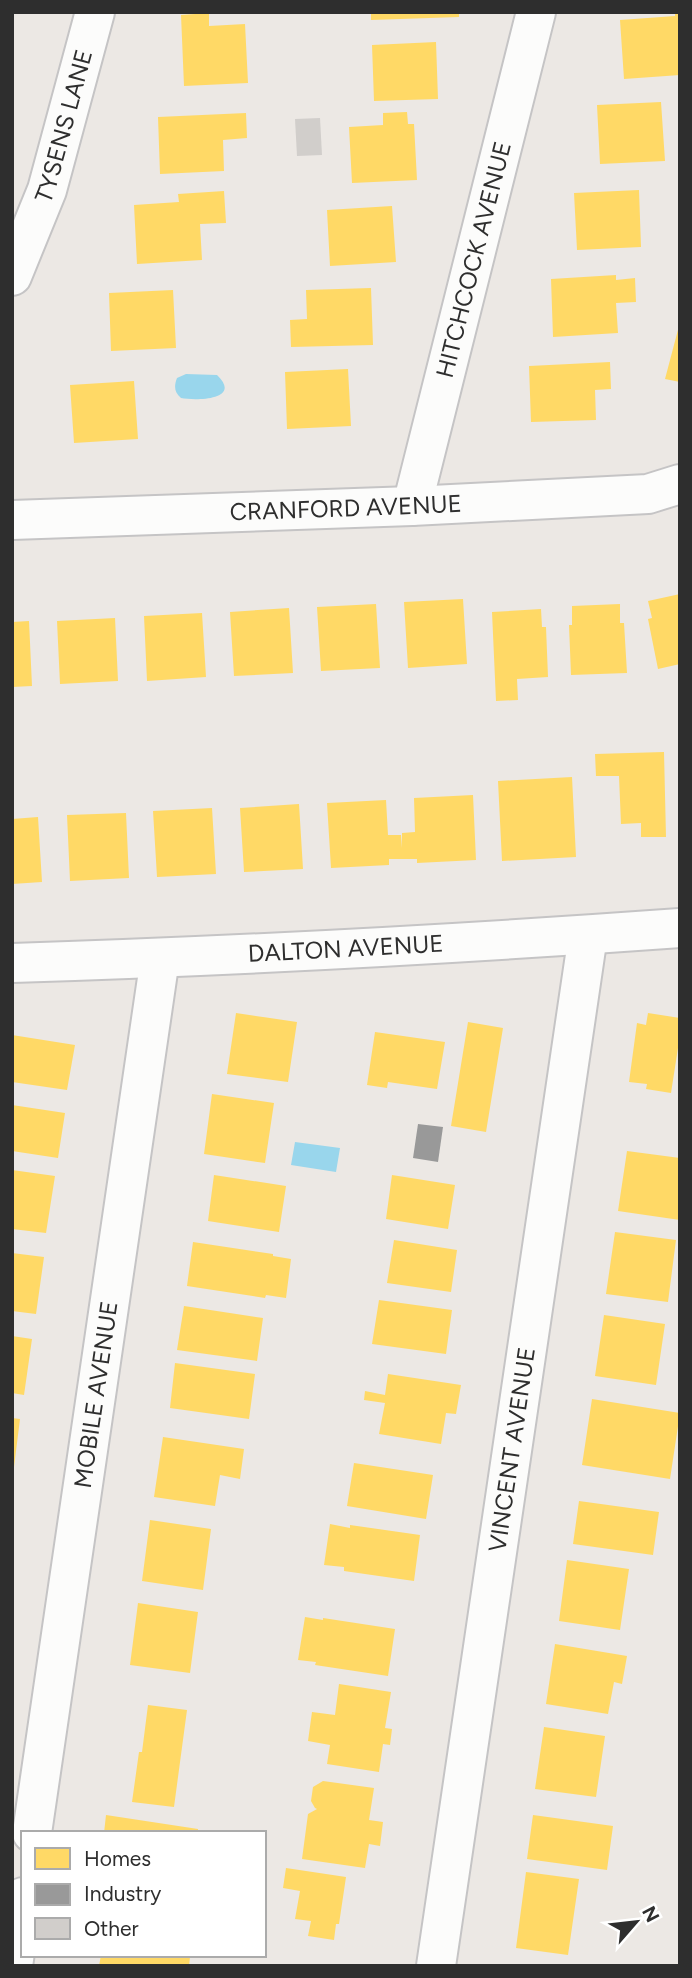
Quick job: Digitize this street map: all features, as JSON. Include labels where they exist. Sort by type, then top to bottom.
[{"type":"street","name":"TYSENS LANE","points":[[12,276],[47,190],[95,12]]},
{"type":"street","name":"HITCHCOCK AVENUE","points":[[412,506],[536,12]]},
{"type":"street","name":"CRANFORD AVENUE","points":[[12,520],[412,506],[648,494],[680,484]]},
{"type":"street","name":"DALTON AVENUE","points":[[12,963],[160,958],[680,928]]},
{"type":"street","name":"VINCENT AVENUE","points":[[436,1966],[588,935]]},
{"type":"street","name":"MOBILE AVENUE","points":[[32,1831],[160,958]]},
{"type":"street","points":[[13,1966],[21,1911]]},
{"type":"water","points":[[186,374],[217,375],[224,383],[224,390],[221,394],[206,399],[181,398],[175,384],[177,378]]},
{"type":"water","points":[[295,1142],[340,1148],[336,1172],[291,1165]]},
{"type":"building: Homes","points":[[371,12],[459,12],[459,17],[371,20]]},
{"type":"building: Homes","points":[[675,12],[680,12],[680,75],[624,79],[620,20],[675,16]]},
{"type":"building: Homes","points":[[209,13],[209,26],[245,24],[248,83],[184,86],[181,15]]},
{"type":"building: Homes","points":[[436,42],[438,99],[374,101],[372,45]]},
{"type":"building: Homes","points":[[661,102],[665,161],[600,164],[597,105]]},
{"type":"building: Homes","points":[[407,112],[408,124],[414,124],[417,180],[352,183],[349,127],[383,125],[383,113]]},
{"type":"building: Homes","points":[[246,113],[247,138],[223,140],[224,171],[160,174],[158,117]]},
{"type":"building: Homes","points":[[639,190],[641,247],[577,250],[574,193]]},
{"type":"building: Homes","points":[[224,191],[226,223],[200,224],[202,260],[137,264],[134,205],[179,202],[178,194]]},
{"type":"building: Homes","points":[[392,206],[396,262],[330,266],[327,210]]},
{"type":"building: Homes","points":[[616,275],[616,280],[635,278],[636,302],[616,303],[618,333],[553,337],[551,279]]},
{"type":"building: Homes","points":[[371,288],[373,345],[291,347],[290,320],[307,319],[306,290]]},
{"type":"building: Homes","points":[[173,290],[176,348],[111,351],[109,293]]},
{"type":"building: Homes","points":[[680,327],[680,382],[665,379]]},
{"type":"building: Homes","points":[[610,362],[611,389],[595,390],[596,420],[531,422],[529,366]]},
{"type":"building: Homes","points":[[348,369],[351,426],[287,429],[285,372]]},
{"type":"building: Homes","points":[[134,381],[138,439],[74,443],[70,385]]},
{"type":"building: Homes","points":[[680,594],[680,664],[658,669],[648,619],[652,618],[648,601]]},
{"type":"building: Homes","points":[[463,599],[467,664],[408,668],[404,602]]},
{"type":"building: Homes","points":[[376,604],[380,668],[321,671],[317,607]]},
{"type":"building: Homes","points":[[620,604],[627,673],[571,675],[569,625],[572,625],[572,606]]},
{"type":"building: Homes","points":[[289,608],[293,673],[234,676],[230,612]]},
{"type":"building: Homes","points":[[541,609],[542,627],[546,627],[548,677],[517,679],[518,700],[496,701],[492,612]]},
{"type":"building: Homes","points":[[202,613],[206,677],[147,681],[144,616]]},
{"type":"building: Homes","points":[[115,618],[118,681],[60,684],[57,621]]},
{"type":"building: Homes","points":[[29,621],[32,686],[12,687],[12,622]]},
{"type":"building: Homes","points":[[664,752],[666,837],[641,837],[641,823],[621,824],[619,776],[596,776],[595,754]]},
{"type":"building: Homes","points":[[572,777],[576,857],[502,861],[498,781]]},
{"type":"building: Homes","points":[[473,795],[476,860],[417,863],[417,859],[389,859],[389,865],[331,868],[327,803],[386,800],[388,835],[401,835],[402,848],[402,833],[415,832],[414,798]]},
{"type":"building: Homes","points":[[299,804],[303,869],[244,872],[240,808]]},
{"type":"building: Homes","points":[[212,808],[216,874],[157,877],[153,811]]},
{"type":"building: Homes","points":[[126,813],[129,878],[70,881],[67,815]]},
{"type":"building: Homes","points":[[38,817],[42,882],[12,884],[12,819]]},
{"type":"building: Homes","points":[[236,1013],[297,1022],[288,1082],[227,1074]]},
{"type":"building: Homes","points":[[648,1013],[680,1018],[671,1093],[646,1089],[647,1084],[629,1082],[637,1023],[646,1025]]},
{"type":"building: Homes","points":[[468,1022],[503,1028],[486,1132],[451,1126]]},
{"type":"building: Homes","points":[[375,1032],[445,1042],[437,1089],[388,1082],[387,1088],[367,1085]]},
{"type":"building: Homes","points":[[12,1035],[75,1045],[67,1090],[12,1082]]},
{"type":"building: Homes","points":[[212,1094],[274,1103],[265,1163],[204,1154]]},
{"type":"building: Homes","points":[[12,1105],[65,1113],[58,1158],[12,1151]]},
{"type":"building: Homes","points":[[627,1151],[680,1158],[680,1220],[618,1211]]},
{"type":"building: Homes","points":[[12,1170],[55,1176],[46,1233],[12,1229]]},
{"type":"building: Homes","points":[[214,1175],[286,1186],[279,1232],[208,1221]]},
{"type":"building: Homes","points":[[392,1175],[455,1185],[448,1229],[386,1219]]},
{"type":"building: Homes","points":[[615,1232],[676,1240],[668,1302],[606,1294]]},
{"type":"building: Homes","points":[[394,1240],[457,1250],[451,1292],[387,1283]]},
{"type":"building: Homes","points":[[193,1242],[291,1259],[286,1298],[266,1295],[265,1298],[187,1286]]},
{"type":"building: Homes","points":[[12,1253],[44,1257],[36,1314],[12,1311]]},
{"type":"building: Homes","points":[[379,1300],[452,1310],[446,1354],[372,1344]]},
{"type":"building: Homes","points":[[184,1306],[263,1318],[257,1361],[177,1350]]},
{"type":"building: Homes","points":[[604,1315],[665,1324],[656,1385],[595,1376]]},
{"type":"building: Homes","points":[[12,1336],[32,1339],[24,1395],[12,1393]]},
{"type":"building: Homes","points":[[175,1363],[255,1374],[249,1419],[170,1408]]},
{"type":"building: Homes","points":[[388,1374],[461,1385],[456,1414],[446,1413],[441,1444],[379,1434],[385,1403],[364,1400],[365,1391],[385,1395]]},
{"type":"building: Homes","points":[[592,1399],[680,1413],[670,1479],[582,1465]]},
{"type":"building: Homes","points":[[12,1418],[20,1419],[14,1467],[12,1467]]},
{"type":"building: Homes","points":[[163,1437],[244,1449],[240,1479],[220,1475],[215,1506],[154,1497]]},
{"type":"building: Homes","points":[[354,1463],[433,1475],[426,1519],[347,1506]]},
{"type":"building: Homes","points":[[579,1501],[659,1512],[653,1555],[573,1544]]},
{"type":"building: Homes","points":[[150,1520],[211,1529],[203,1590],[142,1581]]},
{"type":"building: Homes","points":[[330,1524],[420,1535],[414,1581],[344,1571],[344,1567],[324,1565]]},
{"type":"building: Homes","points":[[567,1560],[629,1569],[620,1630],[559,1621]]},
{"type":"building: Homes","points":[[138,1603],[198,1612],[190,1673],[130,1665]]},
{"type":"building: Homes","points":[[305,1617],[395,1629],[388,1676],[298,1660]]},
{"type":"building: Homes","points":[[555,1644],[627,1656],[622,1684],[614,1682],[608,1714],[546,1704]]},
{"type":"building: Homes","points":[[339,1684],[391,1692],[385,1728],[392,1729],[390,1745],[383,1744],[379,1772],[327,1764],[330,1745],[308,1741],[312,1712],[335,1715]]},
{"type":"building: Homes","points":[[148,1705],[187,1710],[174,1807],[132,1802]]},
{"type":"building: Homes","points":[[544,1727],[605,1736],[596,1797],[535,1789]]},
{"type":"building: Homes","points":[[323,1781],[374,1788],[369,1820],[383,1822],[380,1846],[369,1844],[365,1868],[302,1859],[308,1814],[317,1809],[311,1801],[313,1787]]},
{"type":"building: Homes","points":[[106,1815],[198,1829],[198,1831],[104,1831]]},
{"type":"building: Homes","points":[[533,1815],[613,1826],[607,1870],[527,1859]]},
{"type":"building: Homes","points":[[286,1868],[346,1877],[334,1940],[308,1936],[311,1921],[295,1919],[300,1891],[283,1888]]},
{"type":"building: Homes","points":[[526,1872],[579,1879],[568,1955],[516,1948]]},
{"type":"building: Homes","points":[[101,1957],[190,1957],[189,1966],[99,1966]]},
{"type":"building: Industry","points":[[418,1124],[443,1127],[438,1162],[413,1158]]},
{"type":"building: Other","points":[[320,118],[322,155],[297,156],[295,119]]}]
